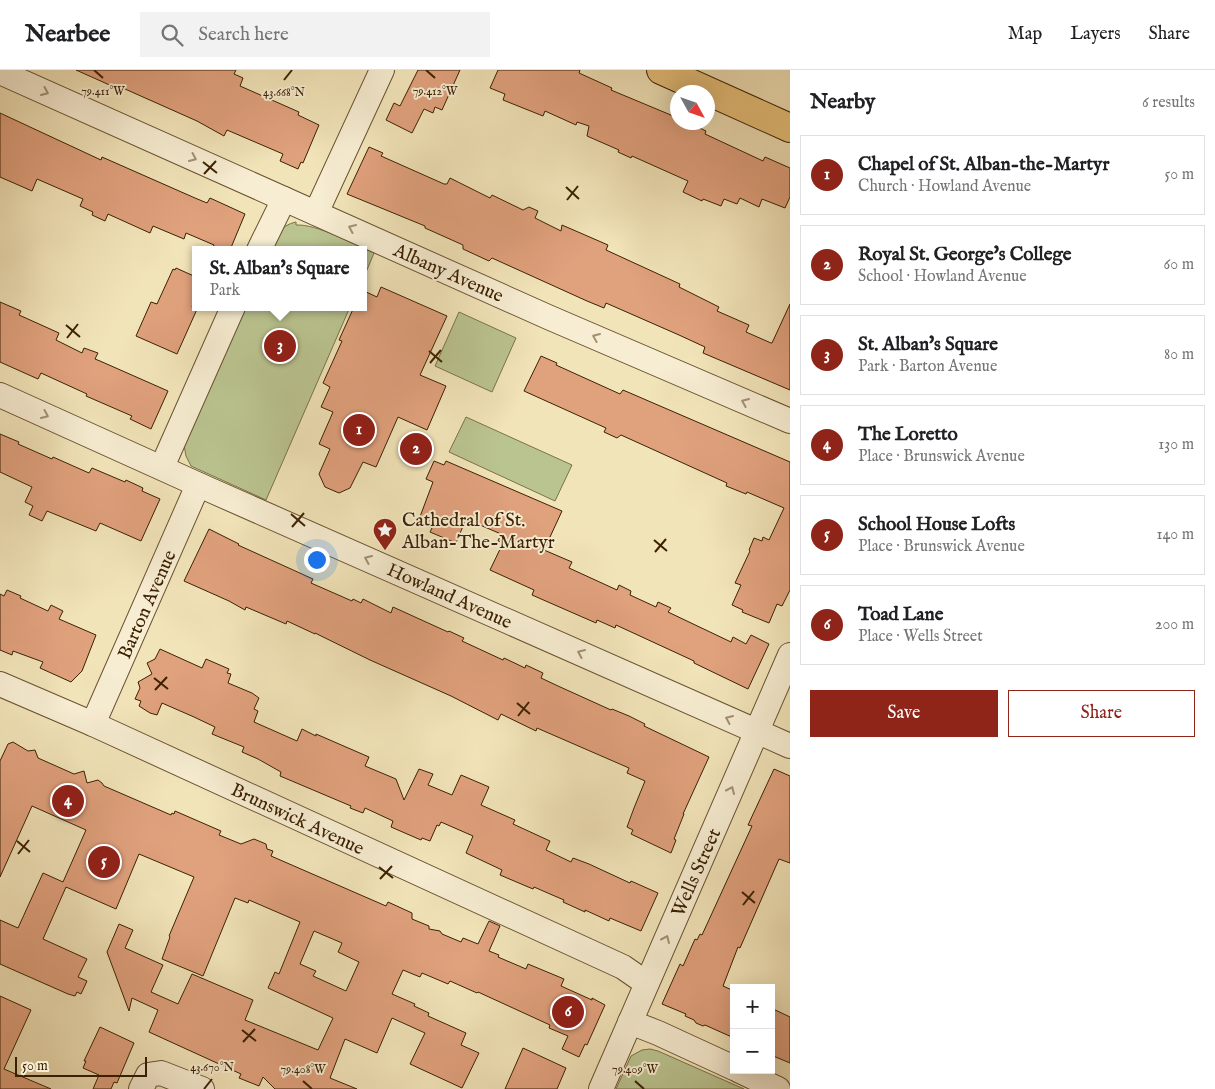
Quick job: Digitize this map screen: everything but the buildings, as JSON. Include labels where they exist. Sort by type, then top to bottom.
[{"type":"main road","points":[[661,70],[790,128]]},
{"type":"street","points":[[316,213],[382,70]]},
{"type":"street","name":"Albany Avenue","points":[[0,72],[548,317],[790,421]]},
{"type":"street","points":[[261,246],[284,199]]},
{"type":"street","points":[[162,467],[231,311]]},
{"type":"street","name":"Howland Avenue","points":[[0,395],[198,485],[790,746]]},
{"type":"street","name":"Barton Avenue","points":[[93,724],[198,485]]},
{"type":"street","name":"Wells Street","points":[[601,1089],[790,655]]},
{"type":"street","name":"Brunswick Avenue","points":[[0,684],[93,724],[614,963],[646,983]]},
{"type":"street","points":[[630,1022],[730,1066]]},
{"type":"street","points":[[141,1089],[148,1075],[161,1072],[202,1089]]},
{"type":"street","points":[[746,1074],[778,1089]]},
{"type":"green space","points":[[296,222],[296,225],[325,231],[359,246],[272,246],[282,229]]},
{"type":"green space","points":[[367,250],[374,253],[367,270]]},
{"type":"green space","points":[[242,311],[348,311],[266,500],[191,466],[186,456],[184,445]]},
{"type":"green space","points":[[459,312],[516,338],[492,392],[435,366]]},
{"type":"green space","points":[[466,417],[572,465],[555,501],[449,452]]},
{"type":"green space","points":[[650,1049],[744,1089],[616,1089],[631,1056],[642,1050]]},
{"type":"place","name":"St. Alban's Square","points":[[280,346]]},
{"type":"place","name":"Chapel of St. Alban-the-Martyr","points":[[359,430]]},
{"type":"place","name":"Royal St. George's College","points":[[416,449]]},
{"type":"place","name":"Cathedral of St. Alban-The-Martyr","points":[[385,551]]},
{"type":"place","name":"The Loretto","points":[[68,801]]},
{"type":"place","name":"School House Lofts","points":[[104,862]]},
{"type":"place","name":"Toad Lane","points":[[568,1012]]}]
